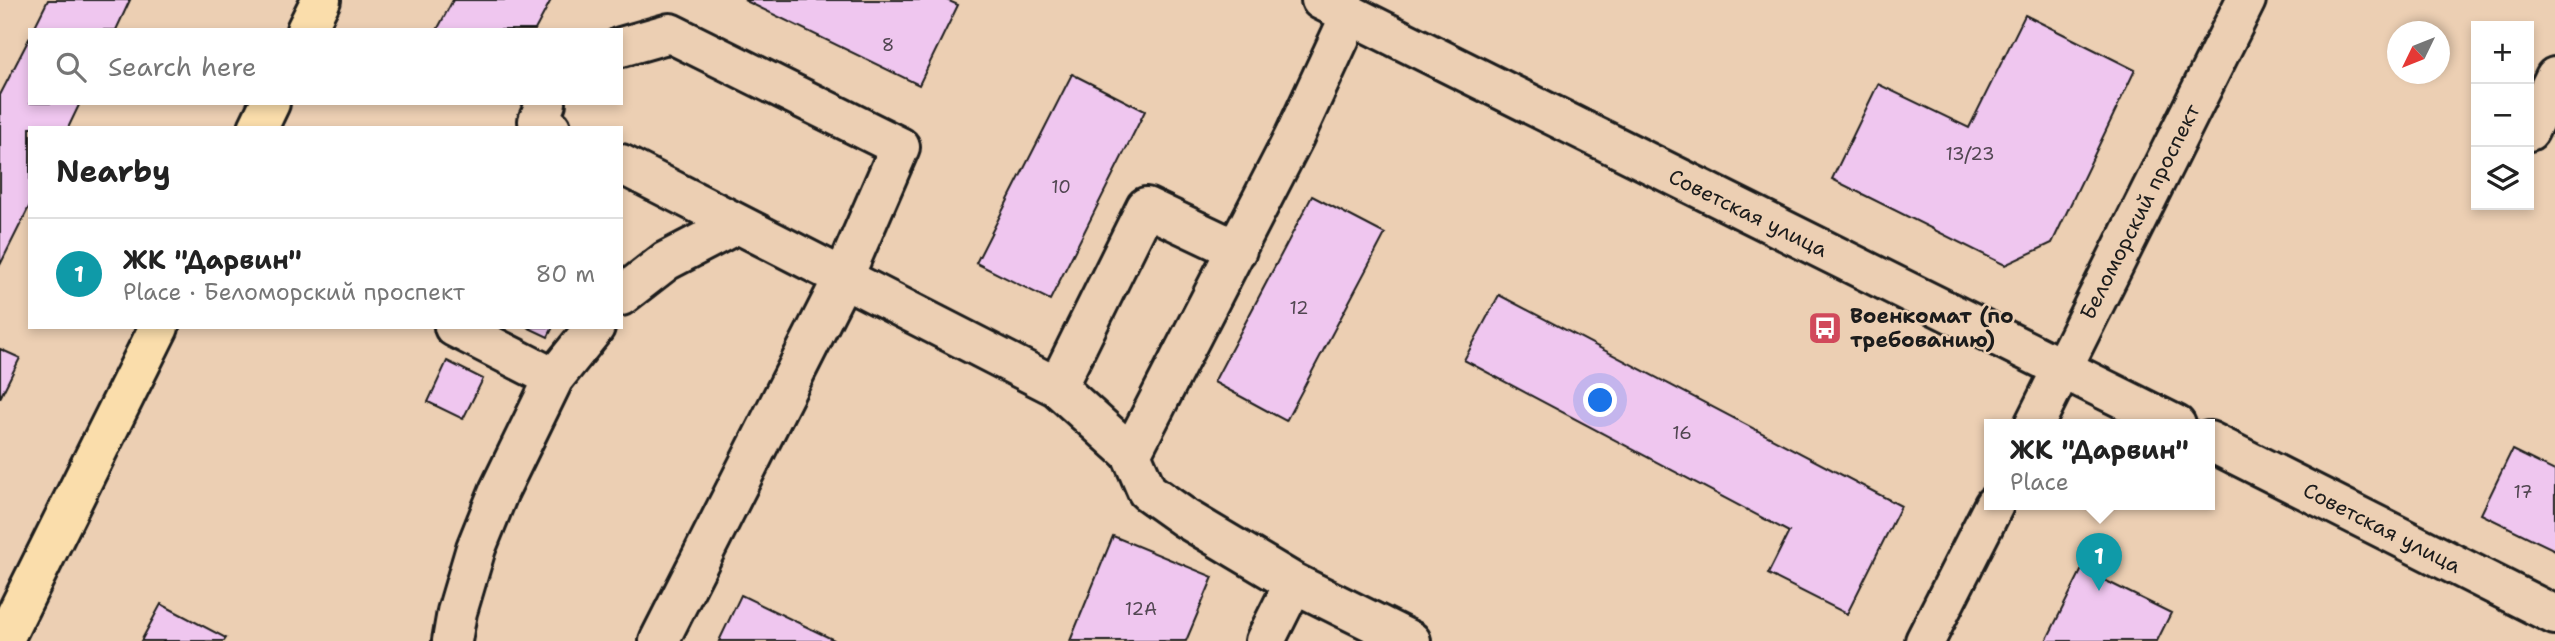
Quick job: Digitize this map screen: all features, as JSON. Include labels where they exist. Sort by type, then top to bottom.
[{"type":"main road","points":[[307,28],[321,0]]},
{"type":"main road","points":[[259,126],[269,105]]},
{"type":"main road","points":[[4,641],[158,329]]},
{"type":"street","name":"Беломорский проспект","points":[[2037,419],[2246,0]]},
{"type":"street","name":"Советская улица","points":[[1335,8],[2164,419]]},
{"type":"street","points":[[1130,454],[1294,137],[1335,8]]},
{"type":"street","points":[[623,46],[670,33],[900,147],[844,276],[659,641]]},
{"type":"street","points":[[2534,121],[2555,77]]},
{"type":"street","points":[[545,105],[538,121],[547,126]]},
{"type":"street","points":[[623,165],[1057,387],[1130,454],[1147,491],[1185,518],[1294,583],[1411,641]]},
{"type":"street","points":[[1057,387],[1146,207],[1237,250]]},
{"type":"street","points":[[623,294],[666,261],[737,224]]},
{"type":"street","points":[[458,329],[554,378]]},
{"type":"street","points":[[452,641],[457,612],[476,548],[499,491],[554,378],[593,329]]},
{"type":"street","name":"Советская улица","points":[[2215,444],[2555,615]]},
{"type":"street","points":[[1926,641],[1992,510]]},
{"type":"street","points":[[1265,641],[1294,583]]},
{"type":"building","points":[[48,0],[130,0],[117,28],[34,28]]},
{"type":"building","points":[[453,0],[551,0],[536,28],[438,28]]},
{"type":"building","points":[[744,0],[947,0],[958,5],[919,85]]},
{"type":"building","points":[[2025,15],[2135,70],[2052,243],[2005,265],[1832,179],[1878,84],[1969,128]]},
{"type":"building","points":[[28,41],[28,105],[79,105],[69,126],[28,126],[28,209],[0,265],[0,95]]},
{"type":"building","points":[[1072,74],[1145,111],[1050,300],[976,263]]},
{"type":"building","points":[[1312,196],[1385,234],[1286,421],[1214,382]]},
{"type":"building","points":[[1499,295],[1901,506],[1847,614],[1768,574],[1789,532],[1464,360]]},
{"type":"building","points":[[531,329],[552,329],[548,337]]},
{"type":"building","points":[[0,349],[20,358],[0,398]]},
{"type":"building","points":[[447,361],[483,379],[463,419],[428,402]]},
{"type":"building","points":[[2512,450],[2555,471],[2555,550],[2481,514]]},
{"type":"building","points":[[1113,536],[1213,577],[1186,641],[1070,641]]},
{"type":"building","points":[[2082,569],[2171,613],[2157,641],[2046,641]]},
{"type":"building","points":[[741,595],[834,640],[834,641],[719,641]]},
{"type":"building","points":[[161,604],[226,638],[224,641],[141,641]]},
{"type":"place","name":"Военкомат (по требованию)","points":[[1825,328]]},
{"type":"place","name":"ЖК \"Дарвин\"","points":[[2099,591]]}]
